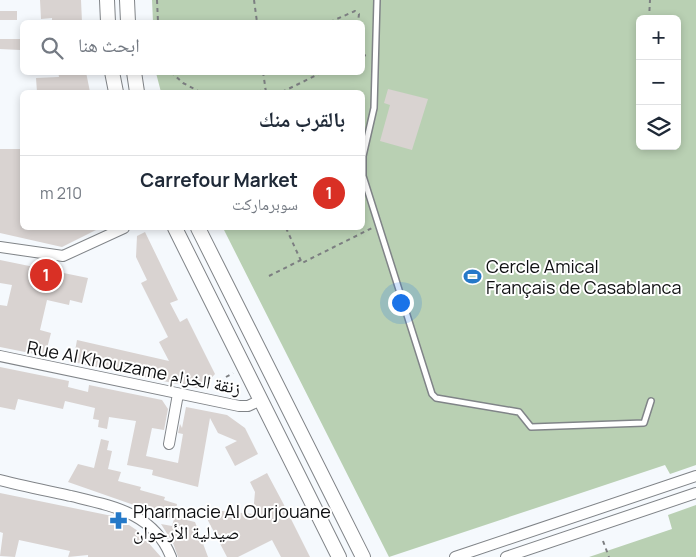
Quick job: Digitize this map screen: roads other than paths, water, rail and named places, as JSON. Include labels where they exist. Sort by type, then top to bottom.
[{"type":"main road","points":[[107,0],[108,20]]},
{"type":"main road","points":[[127,0],[128,20]]},
{"type":"main road","points":[[113,75],[116,90]]},
{"type":"main road","points":[[135,75],[138,90]]},
{"type":"main road","points":[[176,230],[339,557]]},
{"type":"main road","points":[[199,230],[363,557]]},
{"type":"street","points":[[0,246],[63,256],[120,230]]},
{"type":"street","name":"Rue Al Khouzame زنقة الخزام","points":[[0,356],[240,407],[261,400]]},
{"type":"street","points":[[169,444],[178,394]]},
{"type":"street","points":[[455,557],[696,476]]},
{"type":"street","points":[[0,480],[129,511],[153,529],[166,545],[170,557]]},
{"type":"street","points":[[506,557],[696,493]]},
{"type":"lane","points":[[365,154],[374,108],[377,0]]},
{"type":"lane","points":[[365,180],[430,389],[436,398],[519,412],[530,427],[644,423],[651,401]]},
{"type":"place","name":"Carrefour Market","points":[[46,275]]},
{"type":"place","name":"Cercle Amical Français de Casablanca","points":[[472,276]]},
{"type":"place","name":"Pharmacie Al Ourjouane صيدلية الأرجوان","points":[[119,521]]}]
